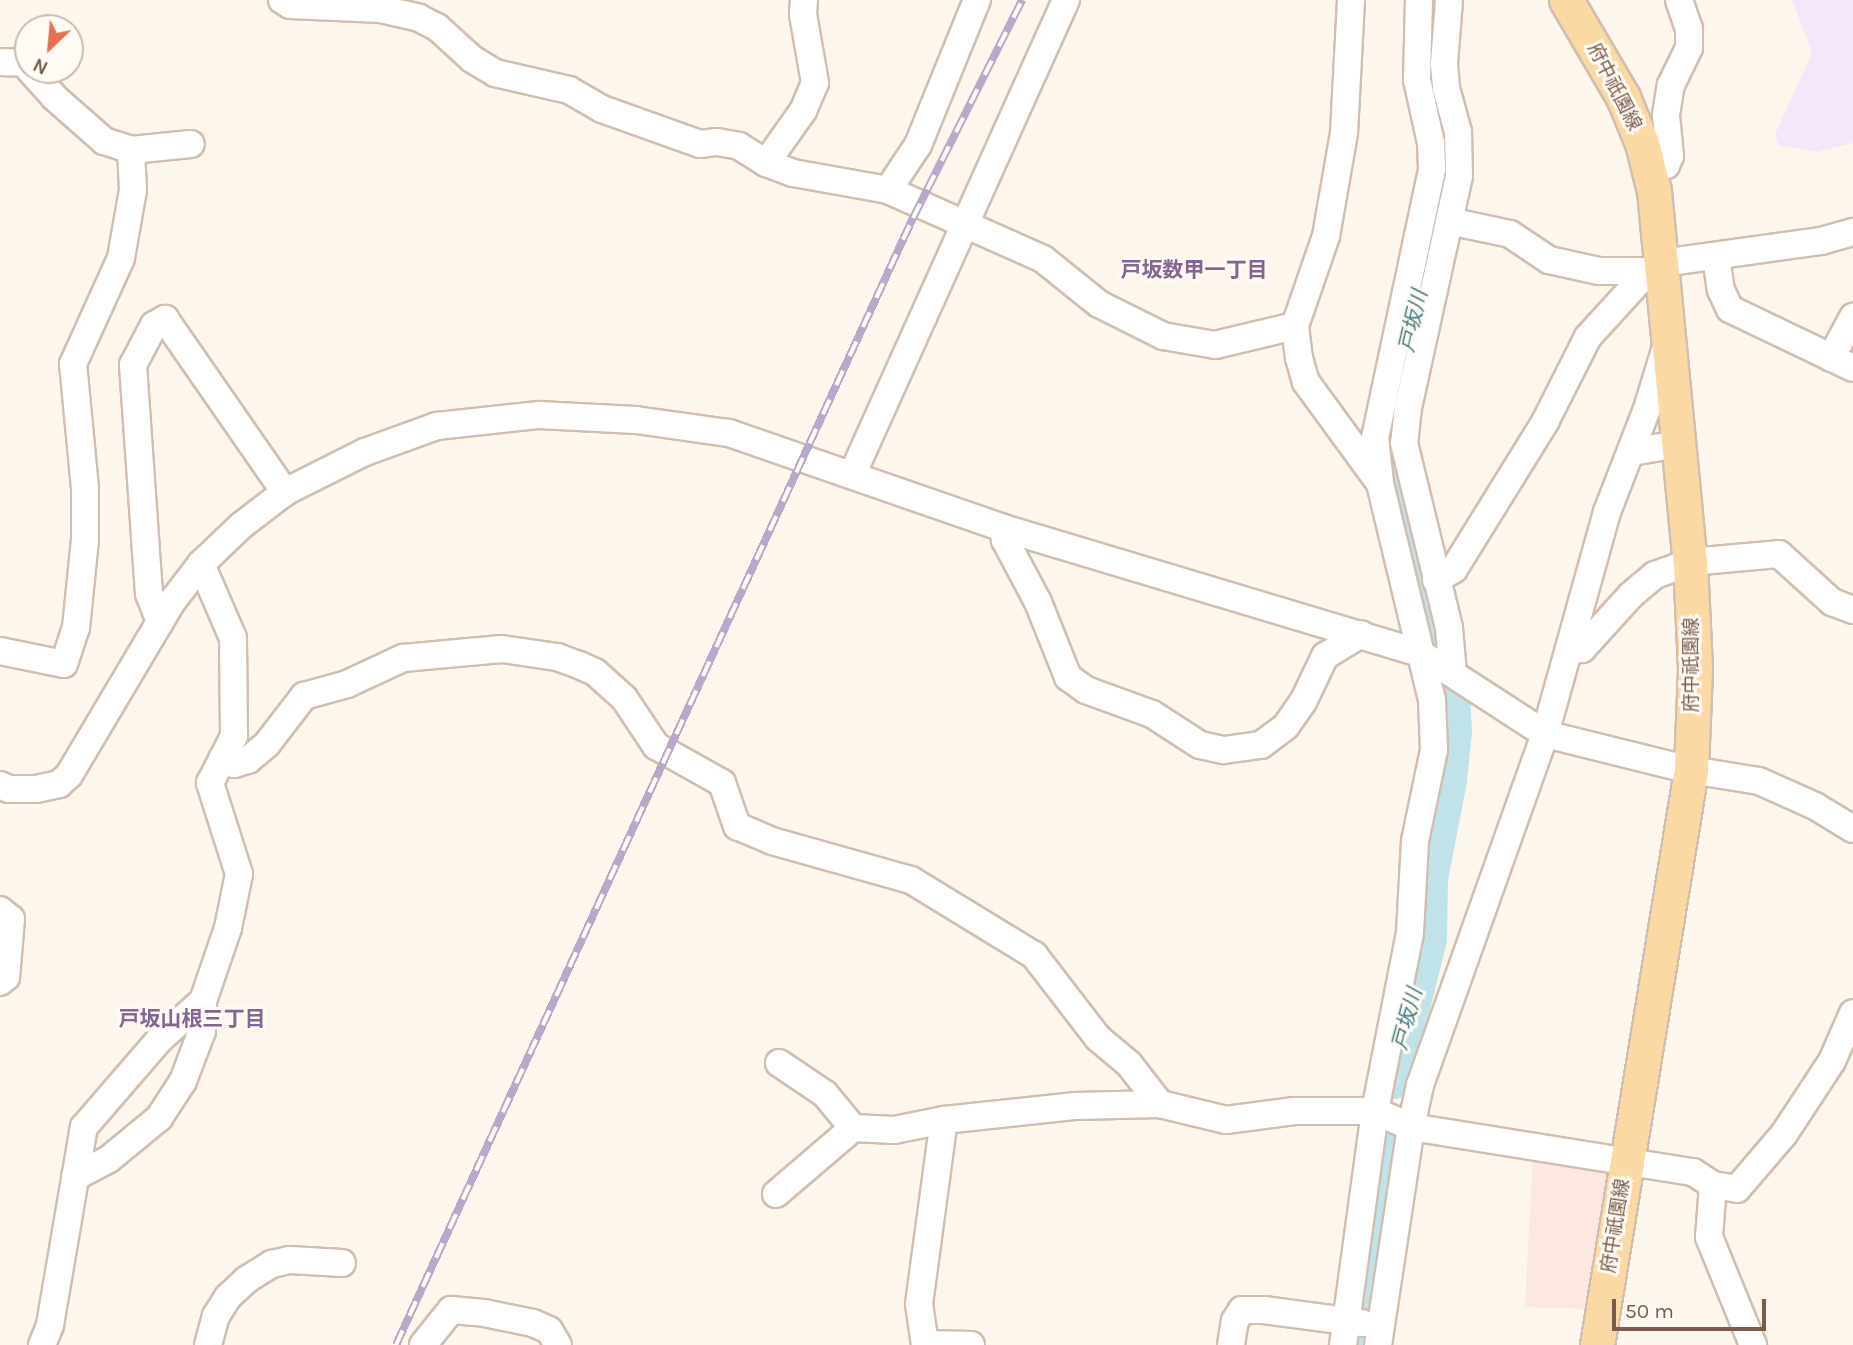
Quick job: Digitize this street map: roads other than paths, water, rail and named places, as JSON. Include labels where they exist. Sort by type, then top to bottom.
[{"type":"main road","name":"府中祇園線","points":[[1566,0],[1623,97],[1650,170],[1690,562],[1695,670],[1691,770],[1597,1345]]},
{"type":"street","points":[[282,0],[290,5],[381,9],[419,18],[437,27],[472,59],[495,73],[569,90],[601,109],[699,144],[717,142],[739,146],[766,163],[793,173],[888,190],[1043,259],[1099,304],[1163,336],[1215,345],[1295,326]]},
{"type":"street","points":[[766,163],[803,111],[815,83],[803,15],[804,0]]},
{"type":"street","points":[[888,190],[918,145],[977,0]]},
{"type":"street","points":[[852,475],[1066,0]]},
{"type":"street","points":[[1351,0],[1344,133],[1326,236],[1295,326],[1299,358],[1306,382],[1380,483]]},
{"type":"street","points":[[1363,1331],[1391,1119],[1410,933],[1415,841],[1434,750],[1432,700],[1380,483],[1374,438],[1432,169],[1431,143],[1417,80],[1419,0]]},
{"type":"street","points":[[1449,0],[1444,64],[1460,153],[1449,221],[1408,407],[1404,443],[1449,628],[1452,674]]},
{"type":"street","points":[[1650,170],[1666,165],[1670,156],[1666,115],[1669,95],[1689,48],[1689,29],[1679,0]]},
{"type":"street","points":[[42,84],[103,141],[131,150],[191,144]]},
{"type":"street","points":[[0,651],[64,664],[76,628],[85,540],[85,488],[73,364],[121,258],[133,190],[131,150]]},
{"type":"street","points":[[1449,221],[1510,234],[1549,260],[1599,271],[1658,268],[1716,256],[1821,241],[1853,232]]},
{"type":"street","points":[[1716,256],[1721,290],[1730,309],[1842,363],[1853,317]]},
{"type":"street","points":[[1436,580],[1454,569],[1545,422],[1588,337],[1658,268]]},
{"type":"street","points":[[160,622],[149,594],[133,365],[154,324],[165,319],[285,492]]},
{"type":"street","points":[[1363,1331],[1391,1119],[1420,1085],[1545,734],[1607,512],[1631,452],[1668,340]]},
{"type":"street","points":[[0,785],[9,789],[36,789],[59,784],[69,775],[160,622],[201,564],[242,525],[285,492],[365,452],[437,426],[539,415],[636,420],[729,433],[1003,528],[1420,653],[1545,734],[1691,770],[1759,782],[1815,806],[1853,829]]},
{"type":"street","points":[[1631,452],[1679,444]]},
{"type":"street","points":[[1003,528],[1005,540],[1038,602],[1068,677],[1086,690],[1152,714],[1200,745],[1224,750],[1261,745],[1286,726],[1303,702],[1325,656],[1361,634]]},
{"type":"street","points":[[1569,650],[1581,649],[1631,595],[1655,575],[1690,562],[1779,554],[1832,602],[1853,610]]},
{"type":"street","points":[[75,1177],[109,1159],[159,1118],[183,1081],[202,1031],[203,1001],[228,928],[239,874],[210,783],[234,736],[233,638],[201,564]]},
{"type":"street","points":[[222,759],[234,764],[248,760],[267,744],[304,696],[347,684],[403,658],[502,649],[557,657],[579,665],[595,672],[624,698],[656,746],[722,783],[737,826],[772,841],[911,880],[1034,955],[1098,1038],[1129,1064],[1160,1104]]},
{"type":"street","points":[[0,911],[11,919],[6,977],[0,982]]},
{"type":"street","points":[[42,1345],[50,1325],[84,1127],[159,1040],[203,1001]]},
{"type":"street","points":[[776,1194],[853,1128],[894,1130],[944,1120],[1076,1106],[1160,1104],[1226,1121],[1294,1111],[1391,1119],[1626,1164],[1693,1172],[1713,1185],[1737,1189],[1784,1134],[1832,1061],[1853,1013]]},
{"type":"street","points":[[779,1063],[825,1094],[853,1128]]},
{"type":"street","points":[[944,1120],[919,1304],[925,1344],[971,1345]]},
{"type":"street","points":[[1713,1185],[1709,1237],[1753,1345]]},
{"type":"street","points":[[208,1345],[216,1316],[228,1297],[246,1280],[272,1264],[290,1260],[342,1262]]},
{"type":"street","points":[[423,1345],[451,1310],[484,1313],[533,1323],[549,1330],[558,1345]]},
{"type":"street","points":[[1231,1345],[1236,1321],[1242,1310],[1264,1310],[1363,1331]]},
{"type":"waterway","name":"戸坂川","points":[[1417,291],[1448,169],[1434,64]]},
{"type":"waterway","name":"戸坂川","points":[[1396,389],[1388,427],[1390,488],[1404,543],[1439,637]]},
{"type":"waterway","name":"戸坂川","points":[[1393,1080],[1428,939],[1429,878],[1448,779],[1453,731],[1451,693]]},
{"type":"waterway","name":"戸坂川","points":[[1360,1345],[1384,1134]]},
{"type":"railway","points":[[396,1345],[913,218],[1022,0]]},
{"type":"district","name":"戸坂数甲一丁目","points":[[1194,270]]},
{"type":"district","name":"戸坂山根三丁目","points":[[192,1019]]}]
